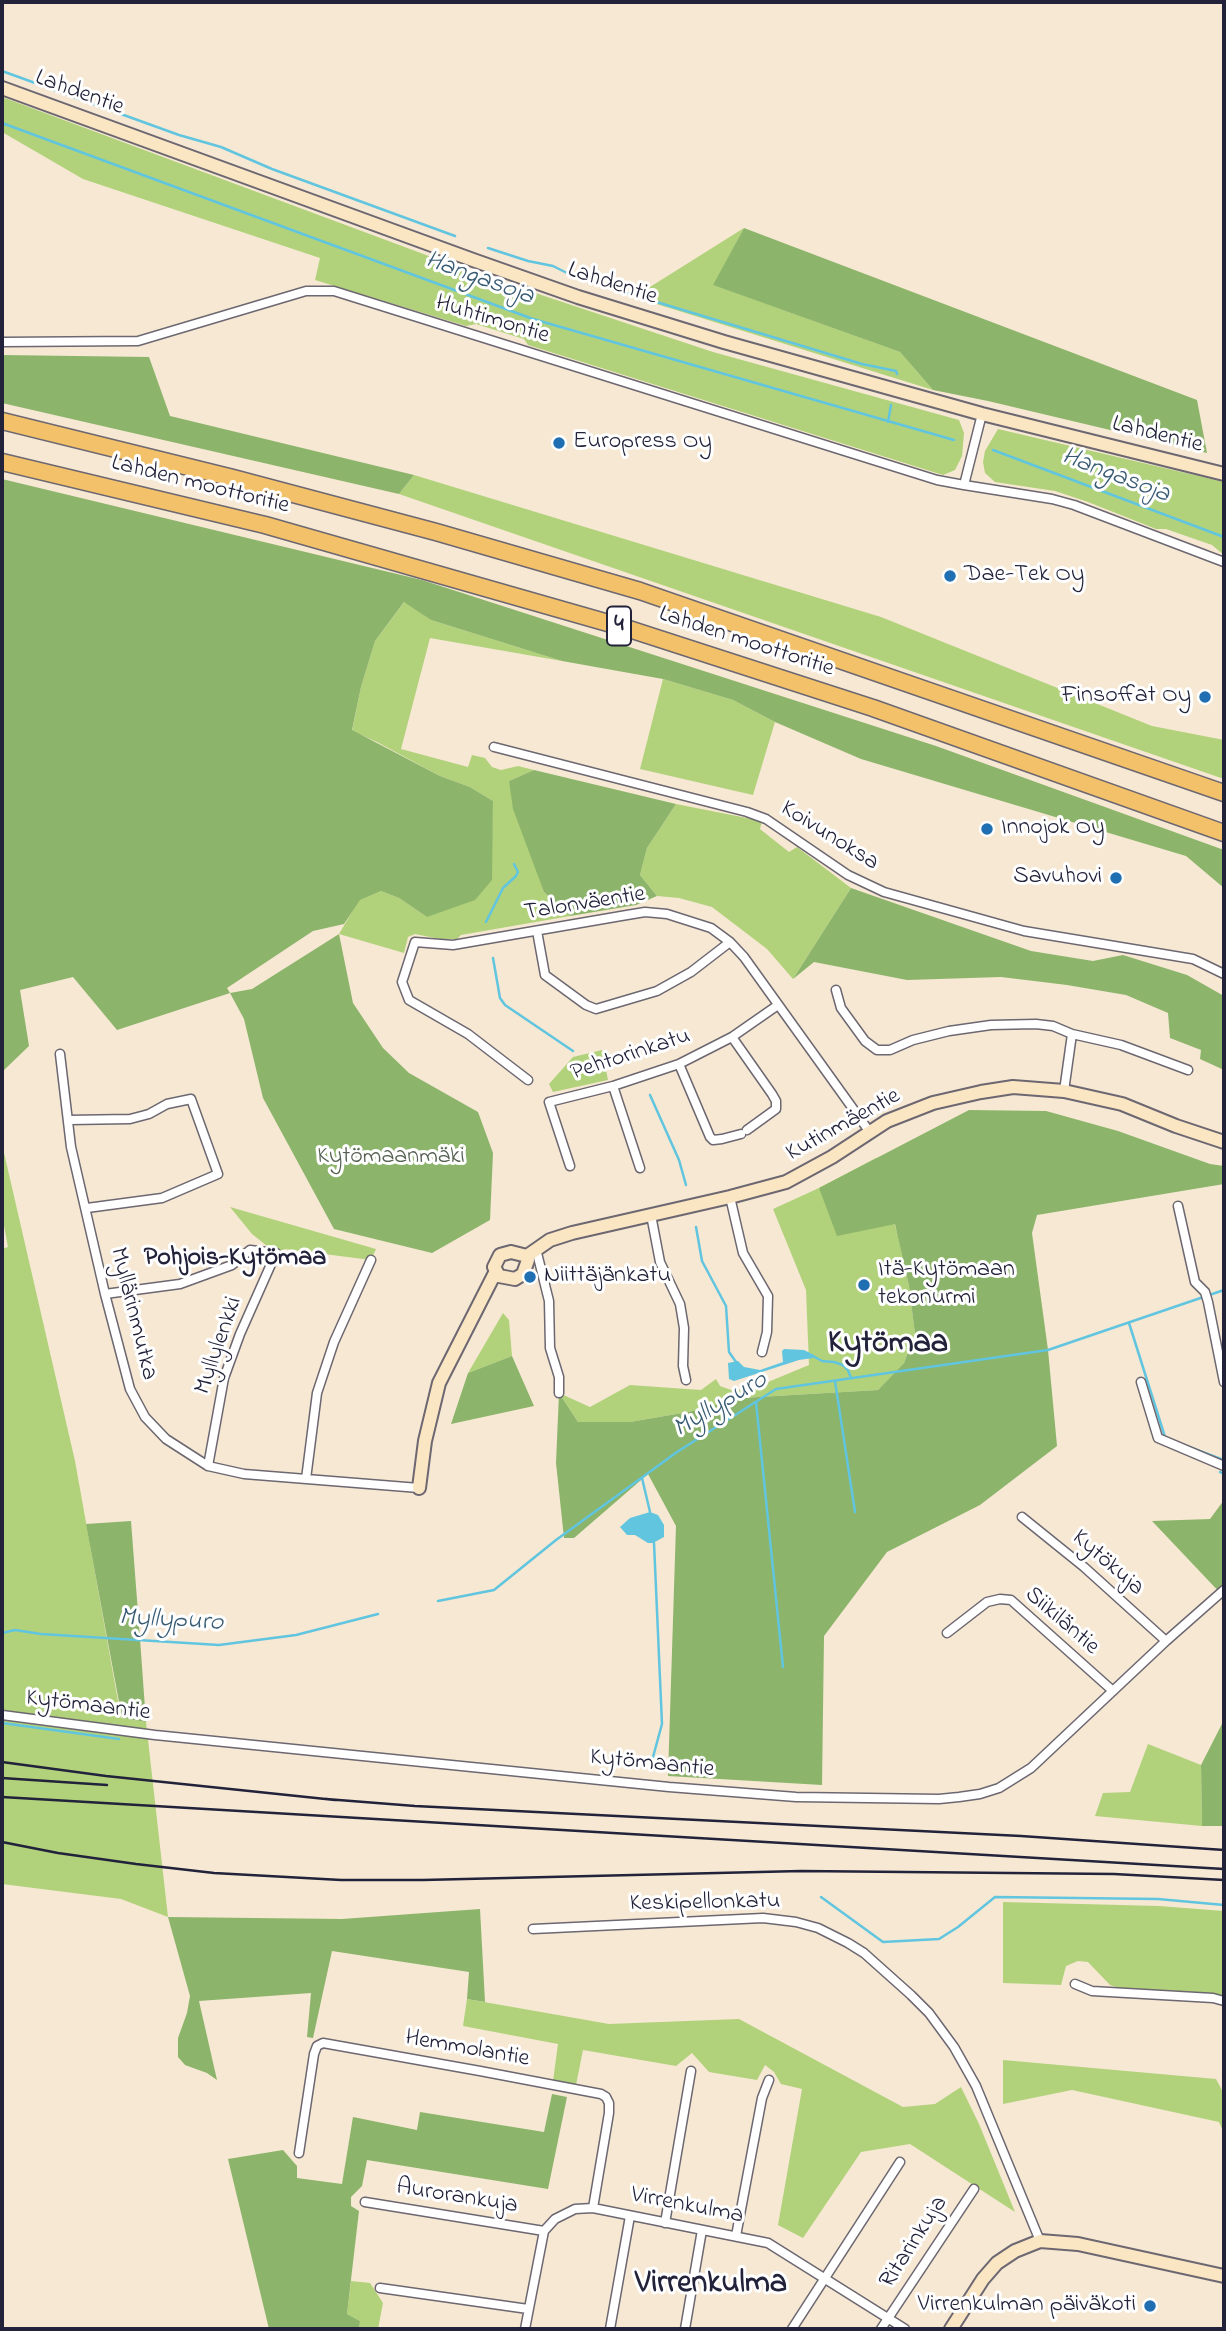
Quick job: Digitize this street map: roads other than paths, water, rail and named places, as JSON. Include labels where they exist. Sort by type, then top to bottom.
[{"type":"highway","name":"Lahden moottoritie","points":[[2,421],[436,532],[640,591],[1224,793]]},
{"type":"highway","name":"Lahden moottoritie","points":[[2,461],[265,525],[616,625],[873,708],[1224,833]]},
{"type":"street","name":"Lahdentie","points":[[2,88],[578,297],[724,342],[982,414],[1224,474]]},
{"type":"street","name":"Huhtimontie","points":[[2,342],[138,341],[306,291],[334,291],[937,480],[1074,505],[1224,562]]},
{"type":"street","points":[[964,485],[982,414]]},
{"type":"street","name":"Koivunoksa","points":[[494,747],[766,819],[848,875],[884,892],[1024,931],[1193,959],[1224,974]]},
{"type":"street","name":"Talonväentie","points":[[528,1080],[468,1034],[410,1000],[402,982],[415,942],[453,945],[645,912],[667,914],[711,928],[744,957],[869,1131]]},
{"type":"street","points":[[537,931],[545,975],[596,1009],[657,991],[691,972],[730,942]]},
{"type":"street","points":[[836,990],[841,1008],[865,1041],[877,1050],[890,1050],[913,1040],[949,1031],[991,1025],[1036,1024],[1053,1026],[1072,1034],[1121,1045],[1188,1070]]},
{"type":"street","name":"Pehtorinkatu","points":[[570,1166],[549,1102],[613,1086],[679,1064],[732,1037],[778,1005]]},
{"type":"street","points":[[1065,1091],[1072,1034]]},
{"type":"street","points":[[679,1064],[710,1137],[713,1140],[722,1139],[744,1132],[776,1109],[776,1101],[732,1037]]},
{"type":"street","name":"Myllärinmutka","points":[[60,1054],[71,1147],[105,1294],[130,1389],[145,1417],[166,1439],[208,1466],[244,1474],[419,1488]]},
{"type":"street","points":[[613,1086],[640,1168]]},
{"type":"street","name":"Kutinmäentie","points":[[419,1488],[425,1441],[439,1383],[495,1273],[494,1267],[500,1255],[531,1252],[550,1240],[572,1233],[730,1197],[797,1177],[887,1121],[933,1103],[1013,1087],[1065,1091],[1116,1102],[1224,1142]]},
{"type":"street","points":[[69,1120],[131,1119],[149,1114],[167,1104],[191,1099],[218,1174],[162,1198],[87,1208]]},
{"type":"street","points":[[730,1197],[743,1254],[768,1296],[767,1332],[762,1352]]},
{"type":"street","points":[[1178,1206],[1195,1282],[1205,1292],[1208,1302],[1224,1382]]},
{"type":"street","points":[[651,1215],[660,1262],[680,1304],[686,1380]]},
{"type":"street","name":"Myllylenkki","points":[[105,1294],[180,1284],[232,1265],[250,1250],[276,1253],[240,1334],[224,1378],[208,1466]]},
{"type":"street","points":[[531,1252],[549,1301],[550,1348],[559,1377],[559,1393]]},
{"type":"street","name":"Kutinmäentie","points":[[495,1273],[510,1279],[519,1277],[528,1265],[531,1252]]},
{"type":"street","points":[[306,1479],[317,1393],[334,1342],[371,1260]]},
{"type":"street","points":[[1141,1382],[1158,1438],[1224,1466]]},
{"type":"street","name":"Kytökuja","points":[[1023,1517],[1084,1567],[1166,1641]]},
{"type":"street","name":"Kytömaantie","points":[[2,1715],[155,1735],[669,1787],[796,1797],[939,1799],[980,1794],[999,1788],[1031,1768],[1224,1590]]},
{"type":"street","name":"Siikiläntie","points":[[947,1633],[987,1602],[1011,1600],[1113,1691]]},
{"type":"street","name":"Keskipellonkatu","points":[[533,1929],[763,1918],[787,1920],[818,1928],[848,1943],[864,1953],[911,1995],[929,2013],[954,2048],[976,2086],[1040,2241]]},
{"type":"street","points":[[1074,1984],[1092,1991],[1213,1998],[1224,2001]]},
{"type":"street","name":"Hemmolantie","points":[[299,2154],[317,2046],[323,2043],[332,2044],[606,2097],[609,2113],[593,2208]]},
{"type":"street","points":[[665,2222],[691,2071]]},
{"type":"street","points":[[736,2236],[762,2098],[769,2080]]},
{"type":"street","points":[[792,2329],[900,2161]]},
{"type":"street","name":"Ritarinkuja","points":[[881,2329],[974,2189]]},
{"type":"street","name":"Aurorankuja","points":[[365,2202],[544,2231]]},
{"type":"street","name":"Virrenkulma","points":[[544,2231],[555,2219],[575,2209],[593,2208],[768,2242],[905,2329]]},
{"type":"street","points":[[610,2329],[630,2216]]},
{"type":"street","points":[[685,2329],[702,2230]]},
{"type":"street","points":[[524,2329],[544,2231]]},
{"type":"street","points":[[951,2329],[983,2279],[997,2263],[1015,2251],[1040,2241],[1078,2244],[1224,2276]]},
{"type":"street","points":[[380,2288],[528,2309]]},
{"type":"water","points":[[784,1349],[804,1350],[814,1355],[813,1358],[734,1381],[729,1379],[728,1363],[738,1361],[744,1367],[760,1370],[783,1362]]},
{"type":"water","points":[[650,1512],[658,1515],[664,1525],[664,1537],[653,1543],[635,1535],[627,1535],[620,1527],[630,1518]]},
{"type":"waterway","points":[[2,71],[179,135],[221,147],[272,169],[455,236]]},
{"type":"waterway","name":"Hangasoja","points":[[2,123],[533,319],[954,440]]},
{"type":"waterway","points":[[488,248],[553,266],[577,278],[862,364],[896,371],[897,374]]},
{"type":"waterway","points":[[888,422],[891,405]]},
{"type":"waterway","name":"Hangasoja","points":[[993,450],[1224,537]]},
{"type":"waterway","points":[[486,922],[503,888],[518,872],[514,864]]},
{"type":"waterway","points":[[493,958],[500,998],[505,1005],[573,1051]]},
{"type":"waterway","points":[[650,1095],[679,1160],[686,1185]]},
{"type":"waterway","points":[[696,1227],[702,1261],[726,1306],[729,1352],[736,1362]]},
{"type":"waterway","name":"Myllypuro","points":[[438,1601],[494,1590],[556,1540],[677,1452],[776,1389],[1048,1350],[1224,1290]]},
{"type":"waterway","points":[[1129,1323],[1165,1437]]},
{"type":"waterway","points":[[813,1356],[822,1361],[843,1365],[851,1378]]},
{"type":"waterway","points":[[835,1381],[855,1512]]},
{"type":"waterway","points":[[756,1402],[783,1667]]},
{"type":"waterway","points":[[1181,1444],[1221,1459]]},
{"type":"waterway","points":[[1220,1472],[1224,1474]]},
{"type":"waterway","points":[[642,1478],[650,1512]]},
{"type":"waterway","points":[[653,1757],[662,1724],[654,1543]]},
{"type":"waterway","name":"Myllypuro","points":[[2,1633],[15,1630],[219,1645],[296,1635],[378,1614]]},
{"type":"waterway","points":[[2,1723],[119,1739]]},
{"type":"waterway","points":[[821,1897],[883,1942],[939,1939],[995,1897],[1158,1899],[1224,1905]]},
{"type":"railway","points":[[2,1762],[106,1776],[335,1800]]},
{"type":"railway","points":[[2,1778],[107,1785]]},
{"type":"railway","points":[[2,1797],[1224,1869]]},
{"type":"railway","points":[[326,1799],[415,1806],[1021,1836],[1224,1850]]},
{"type":"railway","points":[[2,1842],[58,1853],[214,1873],[341,1880],[801,1871],[1114,1874],[1224,1880]]},
{"type":"place","name":"Europress Oy","points":[[559,443]]},
{"type":"place","name":"Dae-Tek Oy","points":[[950,576]]},
{"type":"place","name":"Finsoffat Oy","points":[[1205,697]]},
{"type":"place","name":"Innojok Oy","points":[[987,829]]},
{"type":"place","name":"Savuhovi","points":[[1116,878]]},
{"type":"place","name":"Niittäjänkatu","points":[[530,1277]]},
{"type":"place","name":"Itä-Kytömaan tekonurmi","points":[[864,1285]]},
{"type":"place","name":"Virrenkulman päiväkoti","points":[[1150,2306]]},
{"type":"district","name":"Pohjois-Kytömaa","points":[[235,1260]]},
{"type":"district","name":"Kytömaa","points":[[888,1346]]},
{"type":"district","name":"Virrenkulma","points":[[711,2286]]},
{"type":"park label","name":"Kytömaanmäki","points":[[391,1158]]}]
